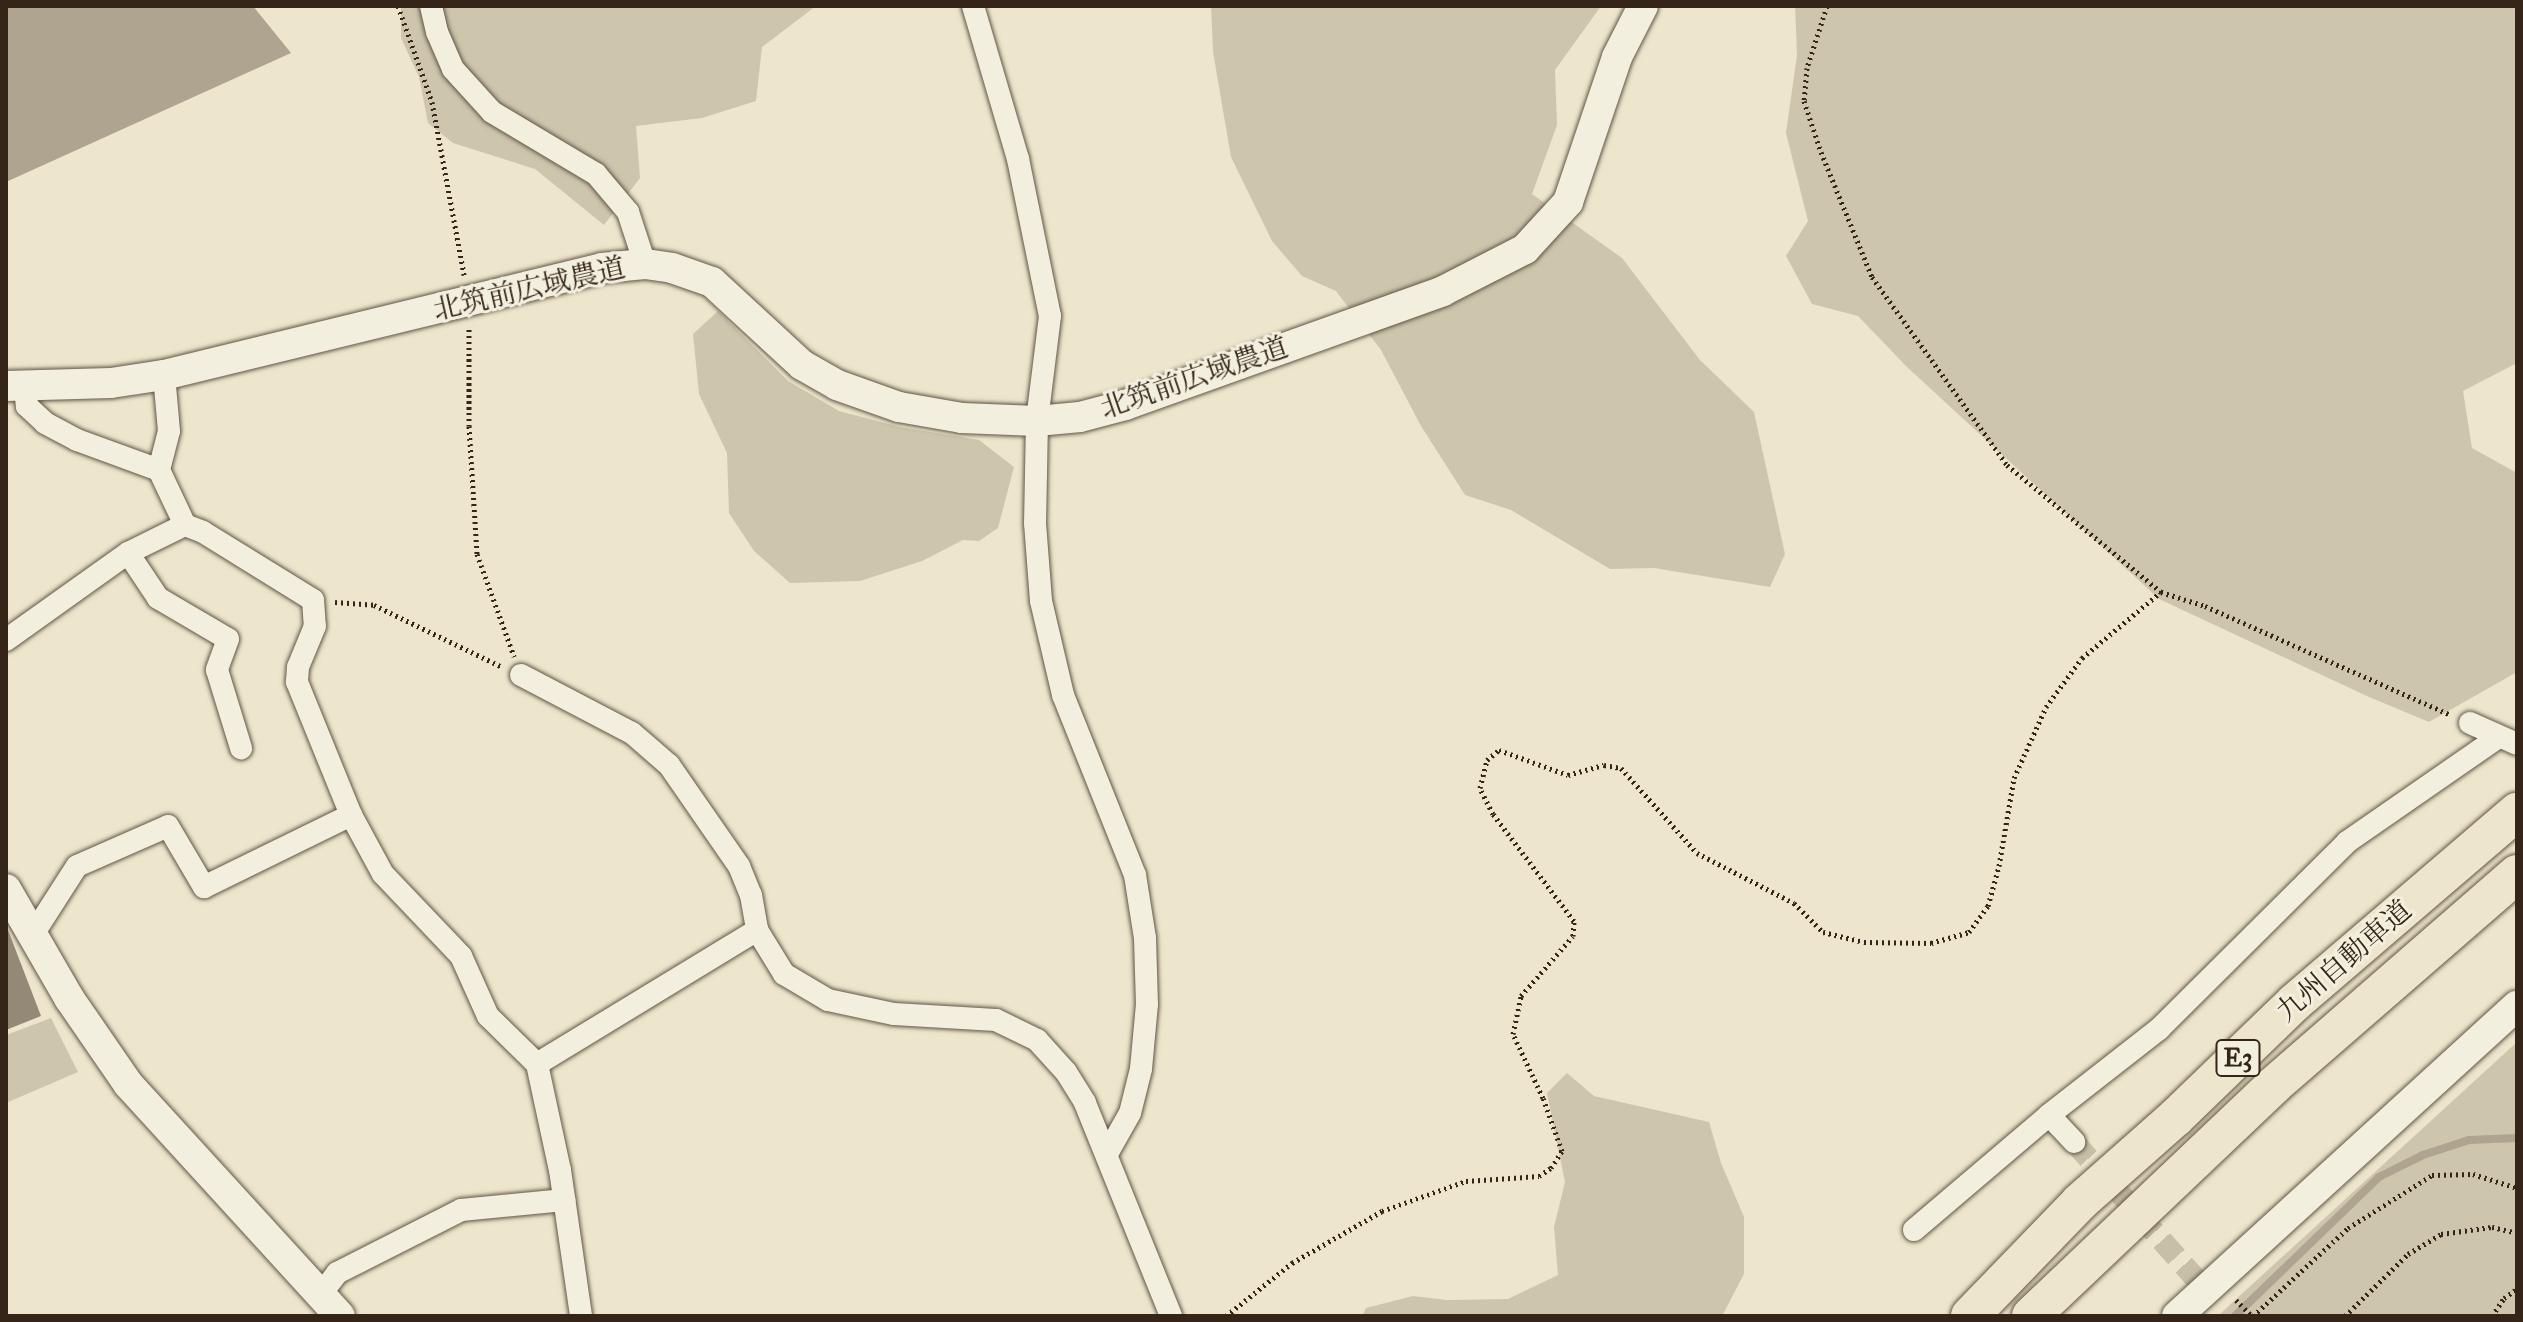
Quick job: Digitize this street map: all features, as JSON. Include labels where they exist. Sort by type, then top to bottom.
[{"type":"highway","name":"九州自動車道","points":[[1970,1316],[2080,1202],[2175,1118],[2294,1003],[2517,812]]},
{"type":"highway","name":"九州自動車道","points":[[2031,1316],[2273,1086],[2517,874]]},
{"type":"street","points":[[431,6],[437,32],[453,69],[492,112],[596,174],[628,212],[645,264]]},
{"type":"street","points":[[973,6],[1018,159],[1050,316],[1037,421],[1035,523],[1041,601],[1063,695],[1135,875],[1145,938],[1147,1004],[1141,1069],[1130,1113],[1107,1154]]},
{"type":"street","name":"北筑前広域農道","points":[[16,385],[111,383],[164,375],[602,268],[645,264],[672,268],[712,282],[802,365],[837,385],[899,407],[962,418],[1037,421],[1080,417],[1125,405],[1443,291],[1525,249],[1568,202],[1617,57],[1643,6]]},
{"type":"street","points":[[164,375],[169,431],[159,470],[185,525],[203,532],[313,600],[315,626],[298,667],[297,682],[351,815],[383,874],[461,956],[488,1016],[537,1064],[565,1200],[581,1316]]},
{"type":"street","points":[[16,385],[27,406],[45,423],[77,440],[159,470]]},
{"type":"street","points":[[6,640],[128,553],[185,525]]},
{"type":"street","points":[[128,553],[158,598],[228,639],[217,670],[241,748]]},
{"type":"street","points":[[521,675],[632,733],[669,765],[739,866],[751,895],[757,930],[784,974],[828,1000],[894,1014],[996,1020],[1017,1027],[1037,1040],[1066,1072],[1085,1103],[1171,1316]]},
{"type":"street","points":[[2470,723],[2507,741]]},
{"type":"street","points":[[1914,1230],[2049,1115],[2159,1029],[2347,842],[2507,741]]},
{"type":"street","points":[[32,936],[77,866],[168,826],[204,887],[351,815]]},
{"type":"street","points":[[6,889],[69,998],[128,1084],[330,1305]]},
{"type":"street","points":[[537,1064],[757,930]]},
{"type":"street","points":[[2177,1316],[2517,1006]]},
{"type":"street","points":[[2049,1115],[2074,1142]]},
{"type":"street","points":[[330,1305],[337,1273],[461,1210],[565,1200]]},
{"type":"path","points":[[398,6],[432,102],[463,271],[471,343],[469,426],[477,554],[521,675]]},
{"type":"path","points":[[1827,6],[1807,68],[1804,101],[1821,152],[1872,277],[2007,465],[2161,592],[2205,606],[2470,723]]},
{"type":"path","points":[[1226,1316],[1292,1263],[1382,1211],[1466,1181],[1539,1176],[1551,1168],[1562,1151],[1543,1098],[1513,1034],[1521,996],[1573,936],[1574,921],[1493,814],[1480,788],[1487,760],[1499,750],[1568,775],[1604,765],[1621,768],[1697,853],[1794,903],[1823,932],[1864,942],[1931,943],[1969,932],[1988,906],[1999,866],[2014,778],[2046,707],[2082,658],[2161,592]]},
{"type":"path","points":[[313,600],[374,605],[521,675]]},
{"type":"path","points":[[2253,1316],[2348,1228],[2432,1175],[2473,1174],[2517,1188]]},
{"type":"path","points":[[2345,1316],[2408,1254],[2441,1234],[2492,1227],[2517,1233]]},
{"type":"path","points":[[2492,1316],[2504,1298],[2517,1289]]},
{"type":"shaded area","points":[[6,6],[253,6],[291,53],[6,182]]},
{"type":"shaded area","points":[[401,6],[816,6],[762,47],[756,101],[702,118],[636,126],[640,178],[604,225],[535,169],[453,143],[428,123],[419,77],[401,38]]},
{"type":"shaded area","points":[[1211,6],[1601,6],[1555,70],[1557,125],[1532,194],[1622,258],[1700,360],[1754,412],[1785,554],[1770,587],[1654,568],[1610,569],[1511,510],[1465,495],[1421,426],[1381,350],[1336,291],[1302,276],[1272,241],[1231,157],[1213,52]]},
{"type":"shaded area","points":[[1795,6],[2517,6],[2517,363],[2463,391],[2472,448],[2517,473],[2517,672],[2429,722],[2159,599],[1907,367],[1858,316],[1812,304],[1786,256],[1808,221],[1786,133],[1797,55]]},
{"type":"shaded area","points":[[718,311],[788,381],[839,411],[900,427],[979,440],[1014,467],[998,528],[979,541],[963,540],[922,561],[860,581],[790,583],[754,551],[729,513],[727,453],[699,394],[693,334]]},
{"type":"shaded area","points":[[51,1018],[78,1072],[6,1103],[6,1035]]},
{"type":"shaded area","points":[[2517,1042],[2517,1316],[2218,1316],[2234,1301]]},
{"type":"shaded area","points":[[1567,1073],[1594,1096],[1709,1122],[1721,1163],[1744,1217],[1744,1274],[1722,1316],[1362,1316],[1366,1308],[1413,1296],[1447,1300],[1508,1299],[1558,1275],[1554,1227],[1565,1182],[1547,1093]]},
{"type":"building","points":[[6,931],[41,1016],[6,1030]]},
{"type":"waterway","points":[[2235,1316],[2379,1177],[2423,1155],[2469,1140],[2517,1138]]},
{"type":"tunnel","points":[[2074,1142],[2206,1290]]}]
